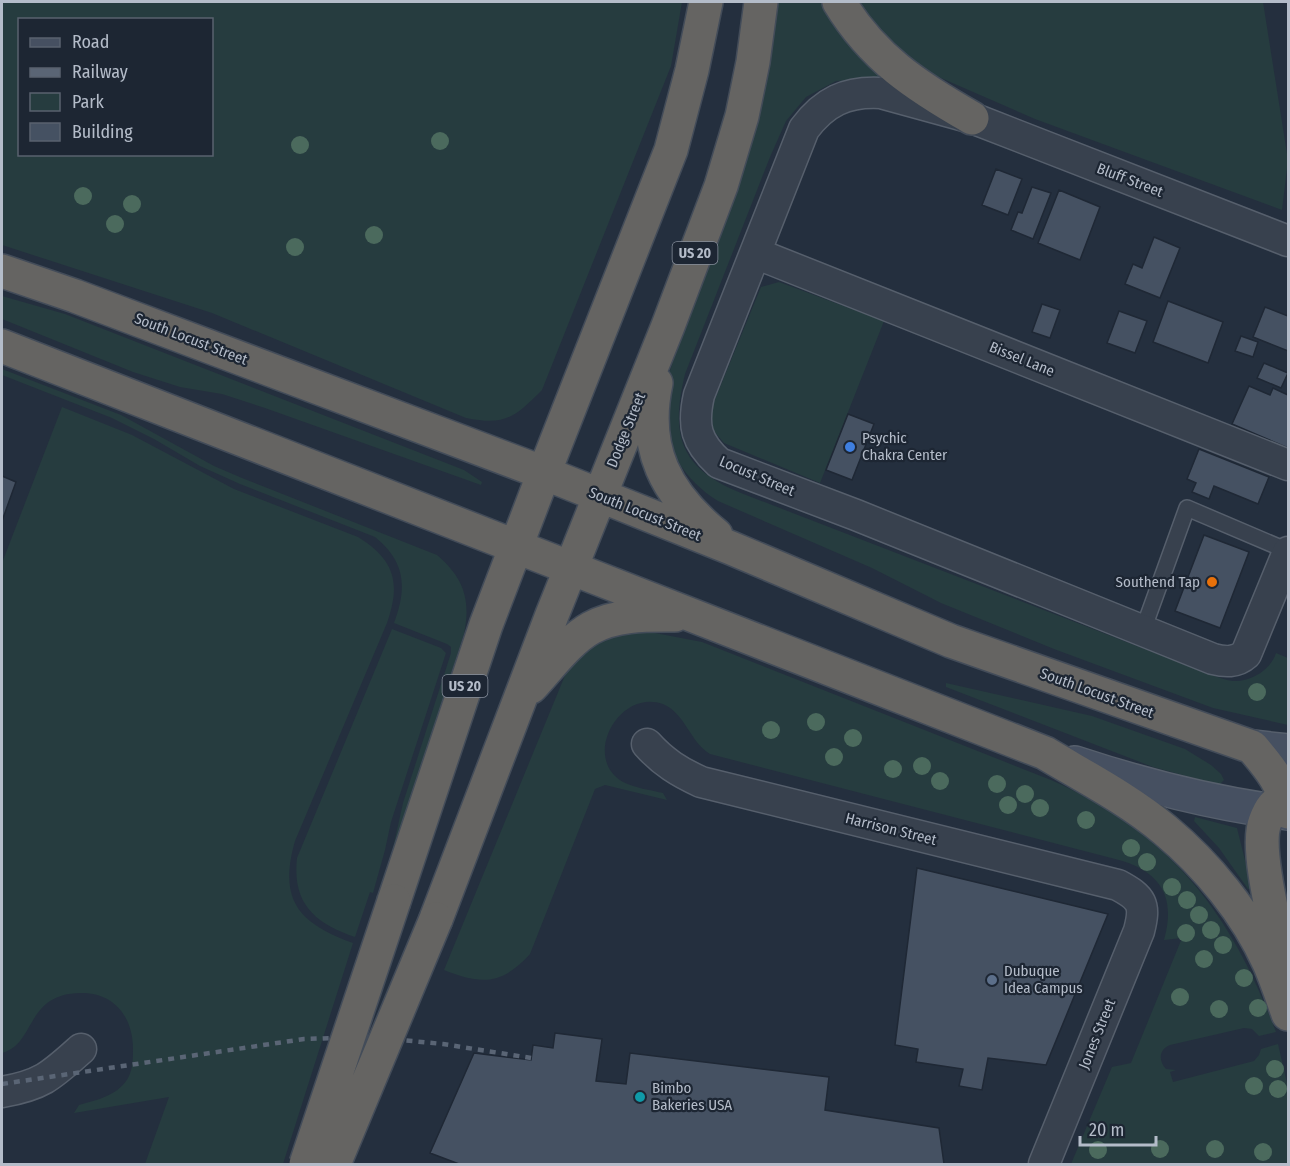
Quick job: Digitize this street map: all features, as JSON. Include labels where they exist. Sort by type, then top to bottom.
[{"type":"highway","name":"US 20","points":[[306,1164],[472,664],[544,473],[671,150],[692,70],[706,2]]},
{"type":"highway","name":"Dodge Street","points":[[334,1164],[436,919],[570,569],[668,326],[721,186],[742,116],[753,62],[761,2]]},
{"type":"highway","points":[[839,2],[880,56],[929,94],[972,118]]},
{"type":"highway","name":"South Locust Street","points":[[2,272],[75,296],[544,473],[731,548],[951,641],[1252,747]]},
{"type":"highway","points":[[668,326],[653,396],[651,434],[657,458],[680,499],[699,522],[731,548]]},
{"type":"highway","points":[[2,345],[1045,753],[1126,801],[1165,829],[1203,866],[1239,912],[1268,961],[1288,1014]]},
{"type":"highway","points":[[522,697],[569,646],[591,628],[622,618],[651,615],[695,616]]},
{"type":"highway","points":[[1252,747],[1275,774],[1284,806],[1264,824],[1262,862],[1288,987]]},
{"type":"main road","name":"South Locust Street","points":[[1252,747],[1288,751]]},
{"type":"main road","points":[[1045,753],[1155,788],[1222,803],[1284,806]]},
{"type":"street","name":"Locust Street","points":[[972,118],[881,93],[866,92],[832,102],[815,114],[804,129],[699,395],[695,412],[697,430],[705,450],[719,463],[735,470],[856,515],[1225,662],[1242,658],[1250,648],[1288,551]]},
{"type":"street","name":"Bluff Street","points":[[972,118],[1288,241]]},
{"type":"street","name":"Bissel Lane","points":[[755,254],[1288,465]]},
{"type":"street","name":"Harrison Street","points":[[647,744],[679,773],[701,782],[1118,885],[1132,892],[1141,901]]},
{"type":"street","name":"Jones Street","points":[[1044,1164],[1140,931],[1143,914],[1141,901]]},
{"type":"street","points":[[2,1092],[23,1088],[51,1077],[81,1049]]},
{"type":"lane","points":[[1143,630],[1187,508],[1288,551]]},
{"type":"green space","points":[[2,2],[682,2],[671,66],[542,390],[517,413],[501,420],[491,421],[466,418],[212,313],[2,245]]},
{"type":"green space","points":[[777,2],[822,2],[881,73],[881,79],[836,81],[806,97],[786,121],[685,374],[679,415],[680,432],[684,447],[693,461],[704,473],[741,493],[1222,679],[1240,681],[1253,677],[1270,665],[1276,653],[1288,658],[1288,725],[1213,708],[1054,649],[941,603],[872,568],[718,501],[695,482],[677,460],[671,447],[664,418],[667,383],[750,147],[770,50]]},
{"type":"green space","points":[[854,2],[1263,2],[1288,160],[1282,210],[1035,119],[918,68],[888,41]]},
{"type":"green space","points":[[779,282],[884,321],[820,483],[724,443],[713,430],[711,409],[761,287]]},
{"type":"green space","points":[[2,296],[65,314],[464,470],[482,482],[481,485],[222,394],[180,387],[133,372],[2,319]]},
{"type":"green space","points":[[2,369],[121,415],[214,466],[242,478],[437,555],[454,572],[466,600],[464,634],[396,846],[393,848],[403,803],[451,647],[394,623],[401,598],[401,576],[393,556],[385,546],[375,537],[200,466],[112,418],[2,375]]},
{"type":"green space","points":[[62,407],[132,435],[234,489],[358,537],[380,555],[392,574],[394,596],[387,623],[295,841],[290,862],[289,879],[297,907],[306,918],[319,927],[353,943],[283,1164],[145,1164],[169,1097],[74,1113],[79,1105],[107,1096],[120,1088],[131,1070],[133,1049],[130,1027],[119,1009],[103,997],[80,993],[62,995],[49,1002],[40,1010],[21,1040],[13,1048],[2,1053],[2,563]]},
{"type":"green space","points":[[392,629],[441,648],[446,653],[391,822],[373,893],[370,892],[355,937],[328,925],[309,909],[298,888],[297,858]]},
{"type":"green space","points":[[629,632],[655,633],[702,642],[1051,780],[1093,801],[1130,825],[1163,851],[1191,881],[1239,949],[1276,1032],[1259,1036],[1252,1029],[1244,1028],[1170,1045],[1162,1052],[1162,1062],[1166,1069],[1176,1070],[1170,1072],[1173,1082],[1254,1061],[1261,1049],[1278,1044],[1288,1087],[1288,1164],[1071,1164],[1112,1067],[1131,1063],[1182,938],[1164,940],[1168,911],[1162,888],[1155,879],[1133,865],[1119,860],[710,754],[697,742],[677,714],[663,704],[647,702],[632,706],[620,715],[611,728],[606,743],[605,757],[611,771],[623,782],[663,793],[667,800],[605,785],[595,789],[530,954],[510,972],[490,979],[469,978],[444,970],[568,668],[595,644]]},
{"type":"green space","points":[[946,683],[1092,716],[1185,749],[1211,765],[1224,780],[1219,785],[1153,767],[946,687]]},
{"type":"green space","points":[[1195,817],[1237,828],[1252,888],[1248,889],[1219,848],[1194,821]]},
{"type":"building","points":[[996,169],[1022,179],[1008,215],[982,205]]},
{"type":"building","points":[[1032,187],[1051,193],[1033,239],[1011,230],[1018,212],[1022,213]]},
{"type":"building","points":[[1059,190],[1100,207],[1080,260],[1038,243]]},
{"type":"building","points":[[1154,237],[1180,248],[1160,298],[1125,284],[1133,264],[1142,268]]},
{"type":"building","points":[[1168,301],[1223,322],[1208,363],[1153,342]]},
{"type":"building","points":[[1042,304],[1060,310],[1050,338],[1032,332]]},
{"type":"building","points":[[1265,307],[1288,316],[1288,351],[1253,337]]},
{"type":"building","points":[[1119,311],[1147,321],[1135,353],[1107,343]]},
{"type":"building","points":[[1241,336],[1258,342],[1253,357],[1235,351]]},
{"type":"building","points":[[1264,363],[1288,373],[1281,388],[1257,378]]},
{"type":"building","points":[[1249,386],[1270,395],[1273,388],[1288,395],[1288,448],[1232,424]]},
{"type":"building","name":"Psychic Chakra Center","points":[[848,414],[874,424],[852,480],[826,470]]},
{"type":"building","points":[[1199,449],[1269,477],[1258,504],[1214,486],[1209,499],[1192,492],[1196,483],[1187,479]]},
{"type":"building","points":[[2,476],[16,482],[2,521]]},
{"type":"building","name":"Southend Tap","points":[[1204,535],[1249,552],[1220,628],[1175,611]]},
{"type":"building","name":"Dubuque Idea Campus","points":[[917,868],[1108,914],[1046,1065],[988,1058],[982,1090],[959,1086],[963,1069],[916,1062],[918,1049],[895,1045]]},
{"type":"building","name":"Bimbo Bakeries USA","points":[[555,1033],[602,1039],[596,1081],[626,1084],[630,1053],[829,1077],[825,1110],[939,1128],[944,1164],[459,1164],[430,1153],[474,1053],[531,1060],[533,1045],[553,1048]]},
{"type":"railway","points":[[2,1084],[304,1039],[369,1037],[443,1044],[531,1058]]},
{"type":"place","name":"Psychic Chakra Center","points":[[850,447]]},
{"type":"place","name":"Southend Tap","points":[[1212,582]]},
{"type":"place","name":"Dubuque Idea Campus","points":[[992,980]]},
{"type":"place","name":"Bimbo Bakeries USA","points":[[640,1097]]}]
